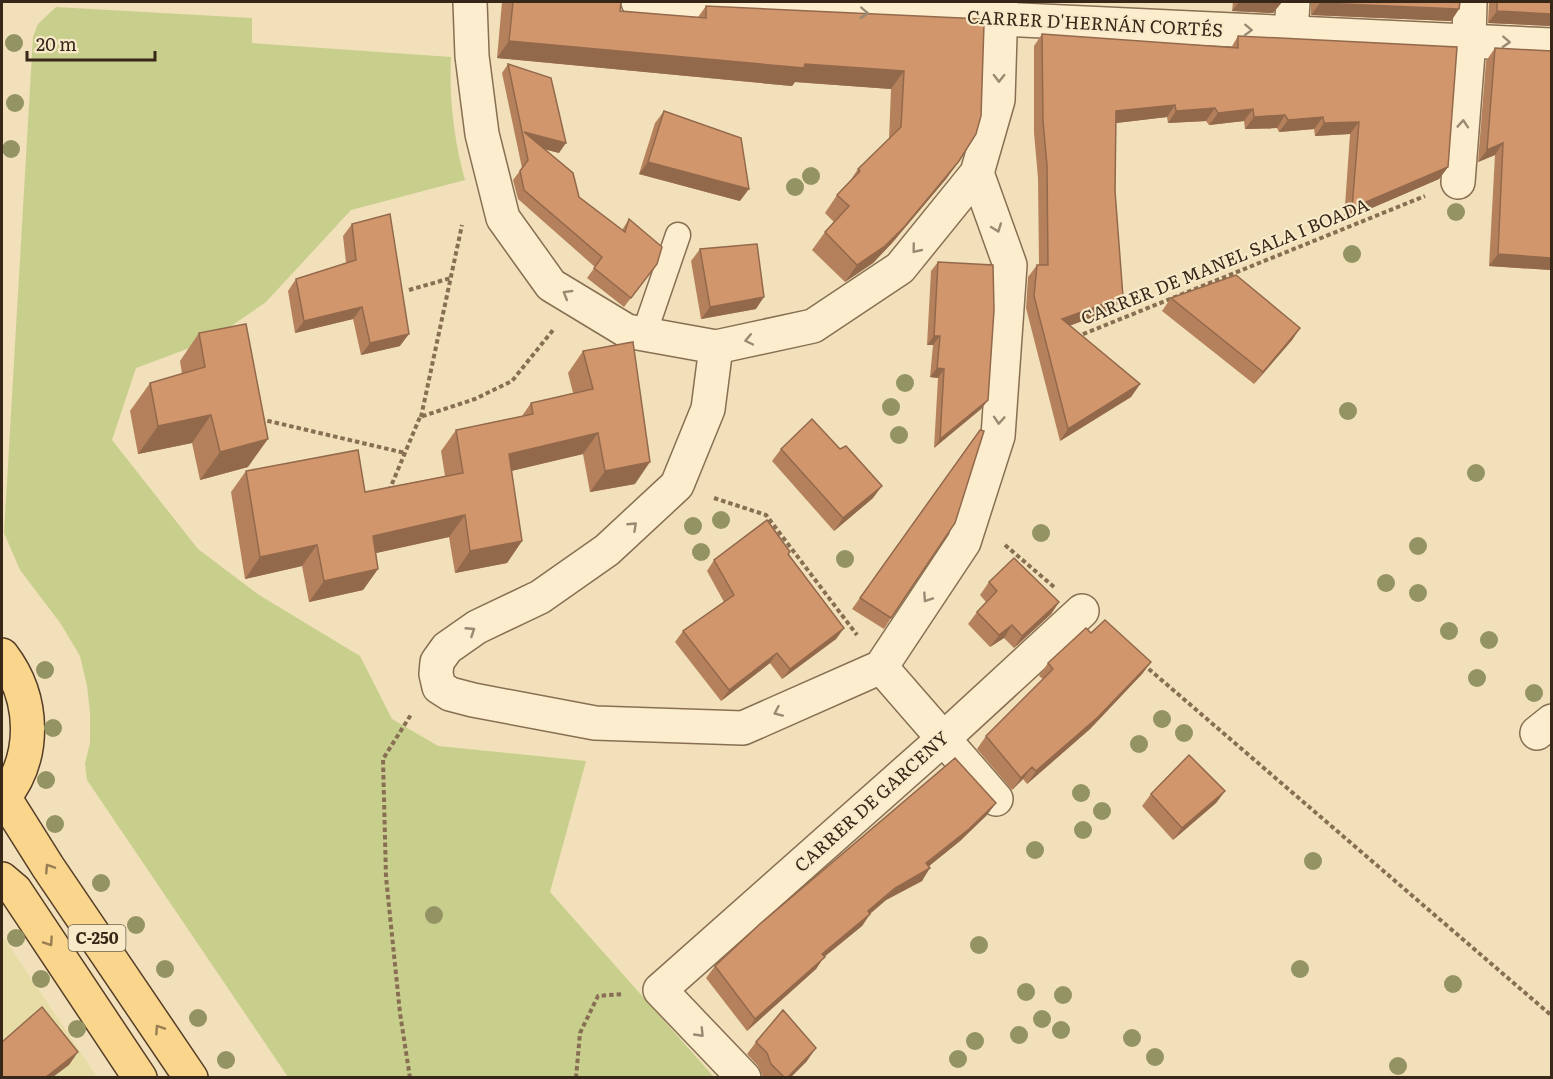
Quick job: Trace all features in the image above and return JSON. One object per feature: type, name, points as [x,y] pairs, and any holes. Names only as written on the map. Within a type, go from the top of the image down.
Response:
[{"type":"main road","name":"C-250","points":[[2,655],[20,685],[28,718],[23,760],[3,799],[191,1077]]},
{"type":"main road","name":"C-250","points":[[2,879],[15,890],[140,1077]]},
{"type":"street","points":[[470,2],[472,56],[482,134],[503,218],[550,285],[627,331],[716,346],[813,326],[900,268],[976,173],[999,100],[1000,11]]},
{"type":"street","name":"CARRER D'HERNÁN CORTÉS","points":[[638,2],[1292,17],[1469,40],[1551,45]]},
{"type":"street","points":[[1458,182],[1470,2]]},
{"type":"street","points":[[716,346],[708,409],[677,485],[607,550],[540,597],[477,627],[447,648],[438,662],[436,674],[439,687],[450,694],[595,723],[742,728],[881,667],[964,542],[998,436],[1010,265],[976,173]]},
{"type":"street","name":"CARRER DE GARCENY","points":[[660,990],[943,739],[1082,611]]},
{"type":"street","points":[[881,667],[996,799]]},
{"type":"street","points":[[660,990],[744,1077]]},
{"type":"lane","points":[[644,334],[678,235]]},
{"type":"path","name":"CARRER DE MANEL SALA I BOADA","points":[[1070,340],[1458,182]]},
{"type":"path","points":[[387,497],[420,417],[463,223]]},
{"type":"path","points":[[409,290],[451,278]]},
{"type":"path","points":[[420,417],[475,399],[512,381],[554,330],[550,285]]},
{"type":"path","points":[[250,416],[405,453]]},
{"type":"path","points":[[677,485],[766,515],[881,667]]},
{"type":"path","points":[[972,517],[1082,611]]},
{"type":"path","points":[[1136,658],[1551,1016]]},
{"type":"path","points":[[410,1077],[400,1013],[386,877],[382,759],[436,674]]},
{"type":"path","points":[[576,1077],[580,1033],[598,996],[660,990]]},
{"type":"shaded area","points":[[2,936],[8,944],[97,1077],[2,1077]]},
{"type":"green space","points":[[56,7],[252,18],[252,43],[451,57],[453,119],[465,180],[351,210],[266,302],[211,340],[136,368],[112,440],[198,549],[259,595],[360,656],[392,719],[438,746],[586,761],[550,892],[714,1077],[288,1077],[87,780],[85,764],[90,743],[90,713],[80,656],[61,624],[20,570],[4,533],[33,37],[38,24]]},
{"type":"building","points":[[513,2],[621,2],[620,11],[706,18],[706,6],[982,19],[982,24],[984,24],[981,116],[976,134],[959,161],[905,226],[885,246],[857,265],[825,232],[849,206],[837,195],[860,171],[858,169],[901,127],[904,71],[805,64],[804,68],[509,41]]},
{"type":"building","points":[[1320,2],[1460,2],[1459,9]]},
{"type":"building","points":[[1497,2],[1551,2],[1551,14],[1497,11]]},
{"type":"building","points":[[1042,34],[1238,48],[1238,36],[1457,47],[1448,167],[1352,208],[1359,122],[1324,123],[1323,117],[1288,120],[1285,115],[1254,117],[1253,109],[1218,113],[1215,108],[1176,111],[1175,105],[1116,111],[1115,191],[1123,297],[1062,319],[1140,384],[1068,429],[1034,296],[1037,265],[1048,265]]},
{"type":"building","points":[[1495,48],[1551,51],[1551,258],[1498,254],[1503,143],[1487,150]]},
{"type":"building","points":[[508,64],[551,78],[566,143],[524,132],[573,173],[579,197],[625,232],[629,219],[662,247],[657,264],[631,298],[594,268],[602,257],[524,190],[520,171],[528,160]]},
{"type":"building","points":[[664,111],[741,138],[749,189],[648,162]]},
{"type":"building","points":[[390,214],[409,334],[370,343],[362,307],[304,321],[296,279],[356,260],[352,224]]},
{"type":"building","points":[[757,244],[764,297],[710,307],[700,249]]},
{"type":"building","points":[[938,262],[993,265],[994,310],[988,400],[940,439],[944,369],[937,368],[940,336],[934,336]]},
{"type":"building","points":[[1236,275],[1300,328],[1263,372],[1171,298]]},
{"type":"building","points":[[246,324],[268,439],[220,452],[211,415],[158,426],[150,383],[205,367],[199,333]]},
{"type":"building","points":[[633,342],[650,462],[605,471],[598,433],[509,454],[522,541],[470,551],[465,515],[373,536],[378,569],[324,581],[317,545],[260,557],[246,471],[358,450],[365,492],[463,473],[456,430],[533,414],[531,403],[593,389],[583,351]]},
{"type":"building","points":[[812,419],[840,449],[846,446],[882,486],[843,518],[781,449]]},
{"type":"building","points":[[980,430],[984,431],[955,523],[891,618],[860,598]]},
{"type":"building","points":[[767,520],[790,552],[788,554],[844,628],[790,669],[777,653],[729,690],[683,631],[734,595],[714,560]]},
{"type":"building","points":[[1014,558],[1059,602],[1022,636],[1012,625],[999,635],[977,612],[997,591],[989,582]]},
{"type":"building","points":[[1105,620],[1151,662],[1098,717],[1036,771],[1032,767],[1021,778],[986,736],[1053,669],[1048,663],[1086,628],[1091,633]]},
{"type":"building","points":[[1189,755],[1225,791],[1182,828],[1151,794]]},
{"type":"building","points":[[955,758],[996,803],[969,829],[926,863],[930,868],[895,888],[868,911],[870,914],[822,954],[825,957],[755,1019],[715,966],[761,923]]},
{"type":"building","points":[[42,1007],[78,1052],[46,1077],[2,1077],[2,1042]]},
{"type":"building","points":[[783,1010],[816,1048],[788,1077],[784,1077],[771,1064],[767,1053],[756,1042]]}]
